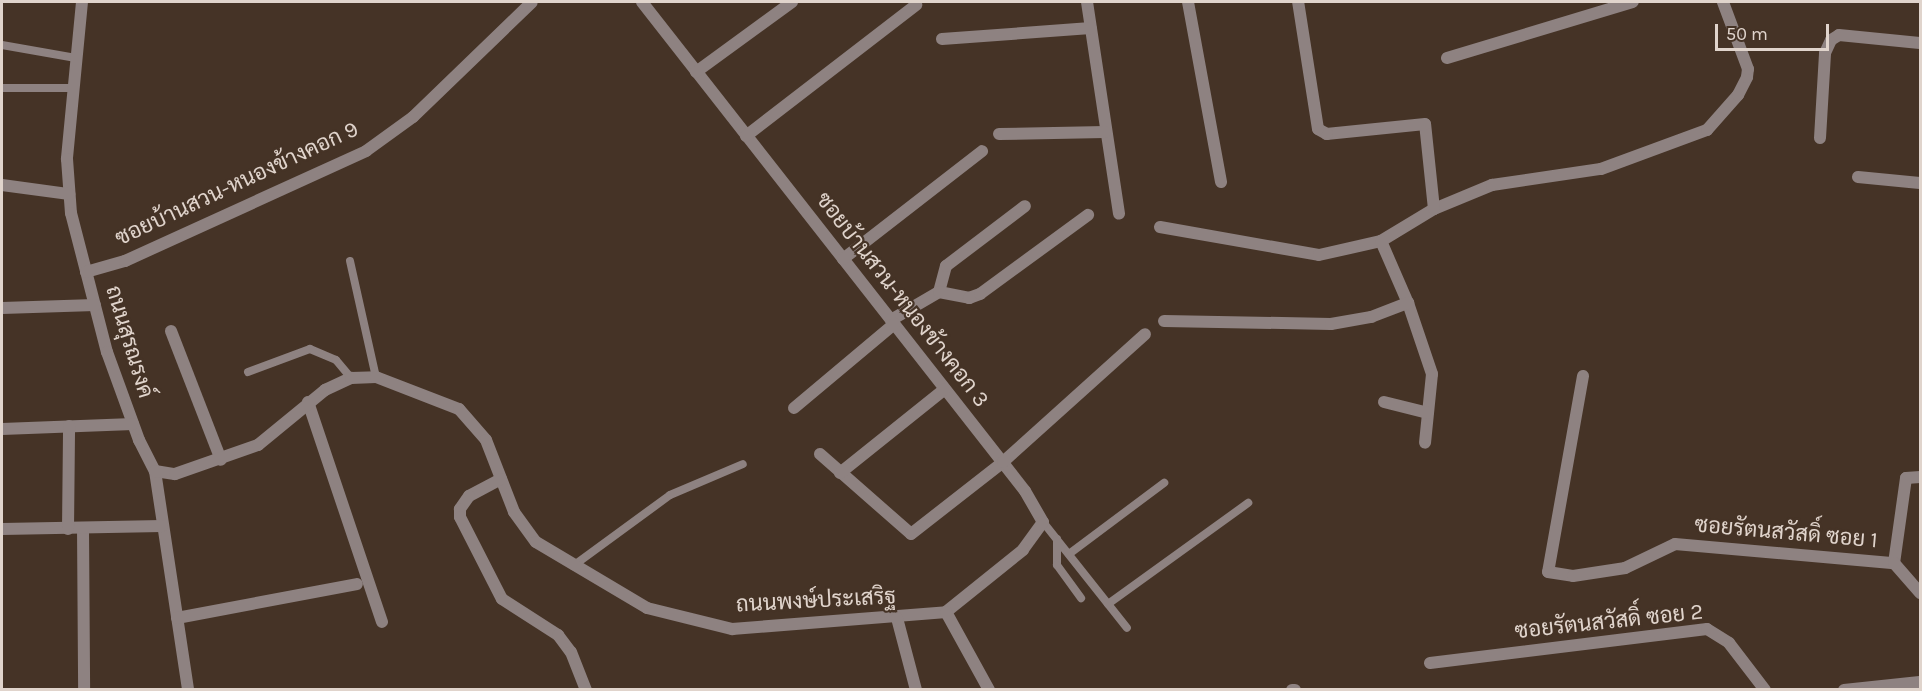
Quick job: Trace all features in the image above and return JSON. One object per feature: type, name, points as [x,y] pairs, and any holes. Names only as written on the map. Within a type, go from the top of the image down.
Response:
[{"type":"street","name":"ถนนสุรณรงค์","points":[[82,2],[67,159],[69,194],[95,305],[133,424],[155,471],[188,690]]},
{"type":"street","name":"ซอยบ้านสวน-หนองข้างคอก 9","points":[[86,272],[126,261],[366,151],[413,117],[532,2]]},
{"type":"street","name":"ซอยบ้านสวน-หนองข้างคอก 3","points":[[642,2],[1003,462],[1043,522]]},
{"type":"street","points":[[696,72],[792,2]]},
{"type":"street","points":[[1087,2],[1119,214]]},
{"type":"street","points":[[1188,2],[1221,182]]},
{"type":"street","points":[[1298,2],[1318,129],[1327,134],[1425,124],[1434,209]]},
{"type":"street","points":[[1447,58],[1633,2]]},
{"type":"street","points":[[1160,227],[1319,255],[1381,241],[1434,209],[1492,184],[1601,169],[1707,130],[1738,95],[1748,77],[1723,2]]},
{"type":"street","points":[[746,136],[916,5]]},
{"type":"street","points":[[942,39],[1091,28]]},
{"type":"street","points":[[1820,138],[1825,53],[1831,40],[1839,35],[1920,43]]},
{"type":"street","points":[[999,134],[1105,132]]},
{"type":"street","points":[[843,259],[982,151]]},
{"type":"street","points":[[1858,177],[1920,183]]},
{"type":"street","points":[[2,185],[69,194]]},
{"type":"street","points":[[794,408],[892,322],[939,292],[946,266],[1025,206]]},
{"type":"street","points":[[939,292],[969,298],[980,294],[1088,215]]},
{"type":"street","points":[[1381,241],[1408,303],[1432,374],[1425,442]]},
{"type":"street","points":[[1164,321],[1331,324],[1371,317],[1408,303]]},
{"type":"street","points":[[2,308],[95,305]]},
{"type":"street","points":[[171,332],[221,460]]},
{"type":"street","points":[[820,454],[911,534],[1003,462],[1145,334]]},
{"type":"street","name":"ซอยรัตนสวัสดิ์ ซอย 1","points":[[1583,376],[1548,572],[1573,576],[1625,568],[1675,544],[1894,563]]},
{"type":"street","name":"ถนนพงษ์ประเสริฐ","points":[[155,471],[175,474],[221,460],[258,445],[308,402],[351,378],[376,377],[459,410],[486,440],[514,512],[536,542],[647,608],[732,629],[897,618],[946,612]]},
{"type":"street","points":[[840,473],[945,389]]},
{"type":"street","points":[[308,402],[382,622]]},
{"type":"street","points":[[1384,402],[1428,413]]},
{"type":"street","points":[[2,429],[133,424]]},
{"type":"street","points":[[68,529],[69,426]]},
{"type":"street","points":[[1920,477],[1906,478],[1894,563],[1920,593]]},
{"type":"street","points":[[501,479],[469,496],[460,509],[460,517],[502,599],[558,635],[571,652],[586,690]]},
{"type":"street","points":[[989,690],[946,612],[1023,550],[1043,522]]},
{"type":"street","points":[[2,529],[162,526]]},
{"type":"street","points":[[83,528],[84,690]]},
{"type":"street","points":[[177,618],[357,584]]},
{"type":"street","points":[[897,618],[916,690]]},
{"type":"street","name":"ซอยรัตนสวัสดิ์ ซอย 2","points":[[1430,663],[1707,629],[1728,643],[1765,690]]},
{"type":"street","points":[[1844,690],[1920,682]]},
{"type":"lane","points":[[2,45],[76,58]]},
{"type":"lane","points":[[2,87],[73,88]]},
{"type":"lane","points":[[350,261],[376,377]]},
{"type":"lane","points":[[248,372],[310,349],[336,360],[351,378]]},
{"type":"lane","points":[[573,566],[670,495],[743,464]]},
{"type":"lane","points":[[1069,554],[1164,483]]},
{"type":"lane","points":[[1108,604],[1248,503]]},
{"type":"lane","points":[[1043,522],[1127,628]]},
{"type":"lane","points":[[1057,539],[1057,566],[1081,598]]}]
